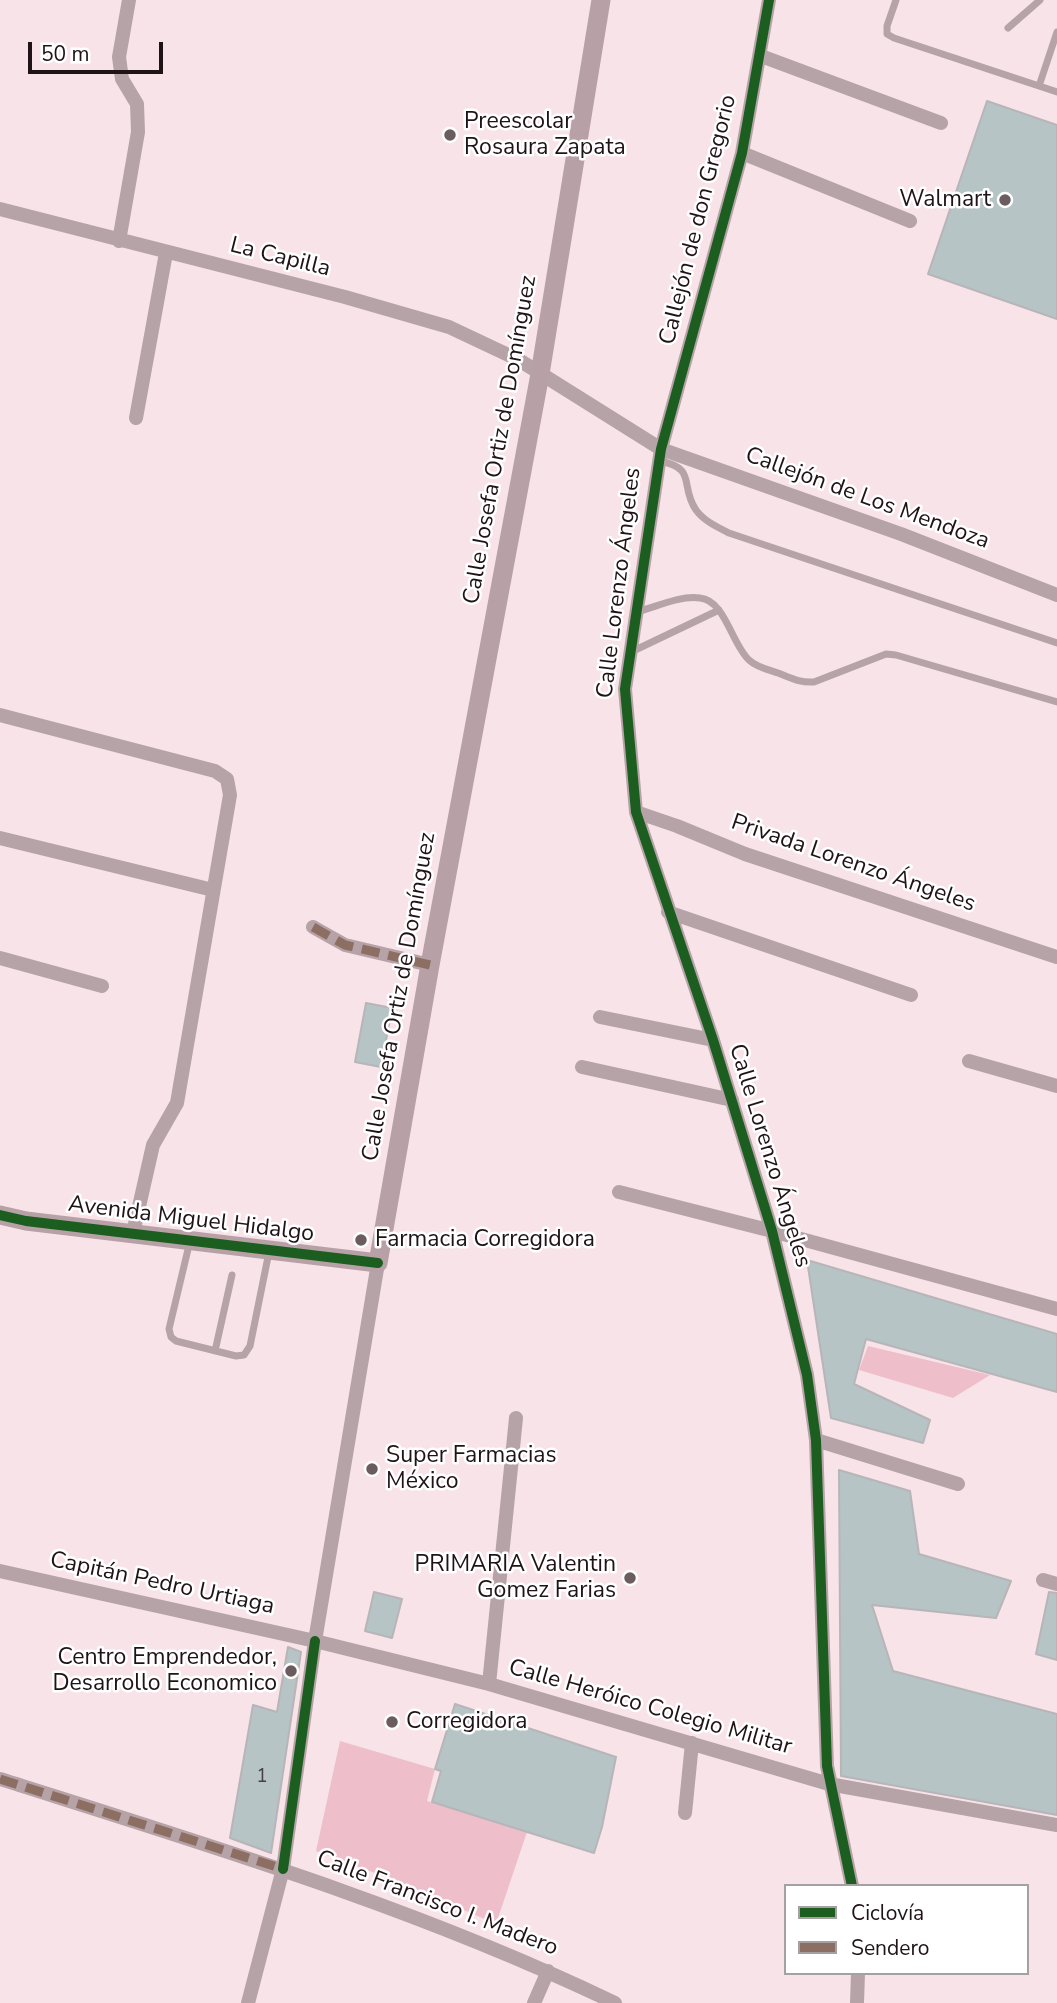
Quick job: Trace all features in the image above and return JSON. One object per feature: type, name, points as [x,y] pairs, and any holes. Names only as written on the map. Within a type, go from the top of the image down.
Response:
[{"type":"street","points":[[119,241],[138,132],[137,104],[122,79],[119,57],[129,0]]},
{"type":"street","name":"Calle Josefa Ortiz de Domínguez","points":[[248,2003],[284,1869],[315,1641],[378,1263],[430,965],[540,374],[601,0]]},
{"type":"street","name":"Callejón de don Gregorio","points":[[660,455],[742,153],[769,0]]},
{"type":"street","points":[[761,56],[941,123]]},
{"type":"street","points":[[742,153],[910,221]]},
{"type":"street","name":"La Capilla","points":[[0,209],[449,327],[519,359],[540,374]]},
{"type":"street","points":[[136,418],[166,253]]},
{"type":"street","name":"Calle Lorenzo Ángeles","points":[[540,374],[660,455],[625,688],[636,812],[713,1040],[772,1231],[807,1375],[816,1440],[829,1784],[852,1884]]},
{"type":"street","name":"Callejón de Los Mendoza","points":[[660,455],[913,539],[1057,595]]},
{"type":"street","points":[[0,715],[215,771],[227,779],[230,795],[177,1103],[153,1145],[133,1233]]},
{"type":"street","name":"Privada Lorenzo Ángeles","points":[[636,812],[677,825],[745,854],[1057,957]]},
{"type":"street","points":[[0,838],[213,890]]},
{"type":"street","points":[[668,912],[911,995]]},
{"type":"street","points":[[313,927],[345,945],[430,965]]},
{"type":"street","points":[[0,958],[102,986]]},
{"type":"street","points":[[600,1017],[713,1040]]},
{"type":"street","points":[[969,1061],[1057,1086]]},
{"type":"street","points":[[582,1067],[732,1100]]},
{"type":"street","points":[[619,1192],[1057,1309]]},
{"type":"street","name":"Avenida Miguel Hidalgo","points":[[0,1215],[26,1222],[378,1263]]},
{"type":"street","points":[[489,1684],[516,1418]]},
{"type":"street","points":[[816,1440],[958,1484]]},
{"type":"street","name":"Capitán Pedro Urtiaga","points":[[0,1572],[315,1641]]},
{"type":"street","name":"Calle Heróico Colegio Militar","points":[[315,1641],[489,1684],[829,1784],[1057,1825]]},
{"type":"street","points":[[685,1813],[692,1743]]},
{"type":"street","name":"Calle Francisco I. Madero","points":[[0,1779],[284,1869],[548,1971],[615,2003]]},
{"type":"street","points":[[534,2003],[548,1971]]},
{"type":"street","points":[[857,2003],[858,1975]]},
{"type":"lane","points":[[896,0],[887,34],[1057,92]]},
{"type":"lane","points":[[1007,28],[1040,0]]},
{"type":"lane","points":[[1039,86],[1057,32]]},
{"type":"lane","points":[[660,455],[680,467],[696,511],[711,524],[729,533],[1057,643]]},
{"type":"lane","points":[[637,612],[685,599],[701,597],[710,600],[719,610],[746,658],[754,664],[803,683],[814,682],[886,654],[1057,702]]},
{"type":"lane","points":[[631,652],[719,610]]},
{"type":"lane","points":[[190,1240],[169,1329],[170,1337],[176,1341],[236,1356],[244,1354],[250,1346],[269,1250]]},
{"type":"lane","points":[[215,1351],[232,1275]]},
{"type":"shaded area","points":[[868,1346],[990,1375],[953,1398],[859,1370]]},
{"type":"shaded area","points":[[340,1741],[435,1769],[427,1801],[527,1832],[496,1924],[399,1882],[316,1851]]},
{"type":"building","name":"Walmart","points":[[987,101],[1057,125],[1057,319],[928,274]]},
{"type":"building","points":[[366,1003],[392,1008],[381,1067],[355,1062]]},
{"type":"building","points":[[807,1260],[1057,1334],[1057,1392],[866,1339],[854,1384],[930,1420],[923,1443],[831,1418]]},
{"type":"building","points":[[839,1470],[910,1491],[919,1554],[1011,1581],[996,1618],[872,1605],[893,1671],[1057,1714],[1057,1815],[841,1776]]},
{"type":"building","points":[[374,1592],[402,1599],[392,1638],[365,1631]]},
{"type":"building","points":[[1049,1592],[1057,1593],[1057,1660],[1036,1654]]},
{"type":"building","points":[[288,1647],[301,1652],[271,1853],[230,1838],[253,1705],[277,1712]]},
{"type":"building","points":[[455,1704],[616,1757],[594,1853],[432,1802],[441,1771],[435,1769]]},
{"type":"marked path","points":[[313,927],[345,945],[430,965]]},
{"type":"marked path","points":[[0,1779],[283,1869]]},
{"type":"cycle path","points":[[769,0],[742,153],[661,449],[625,689],[636,812],[713,1040],[772,1231],[807,1375],[816,1440],[827,1766],[852,1884]]},
{"type":"cycle path","points":[[0,1215],[26,1221],[378,1263]]},
{"type":"cycle path","points":[[283,1869],[315,1641]]},
{"type":"place","name":"Preescolar Rosaura Zapata","points":[[450,135]]},
{"type":"place","name":"Walmart","points":[[1005,200]]},
{"type":"place","name":"Farmacia Corregidora","points":[[361,1240]]},
{"type":"place","name":"Super Farmacias México","points":[[372,1469]]},
{"type":"place","name":"PRIMARIA Valentin Gomez Farias","points":[[630,1578]]},
{"type":"place","name":"Centro Emprendedor, Desarrollo Economico","points":[[291,1671]]},
{"type":"place","name":"Corregidora","points":[[392,1722]]}]
